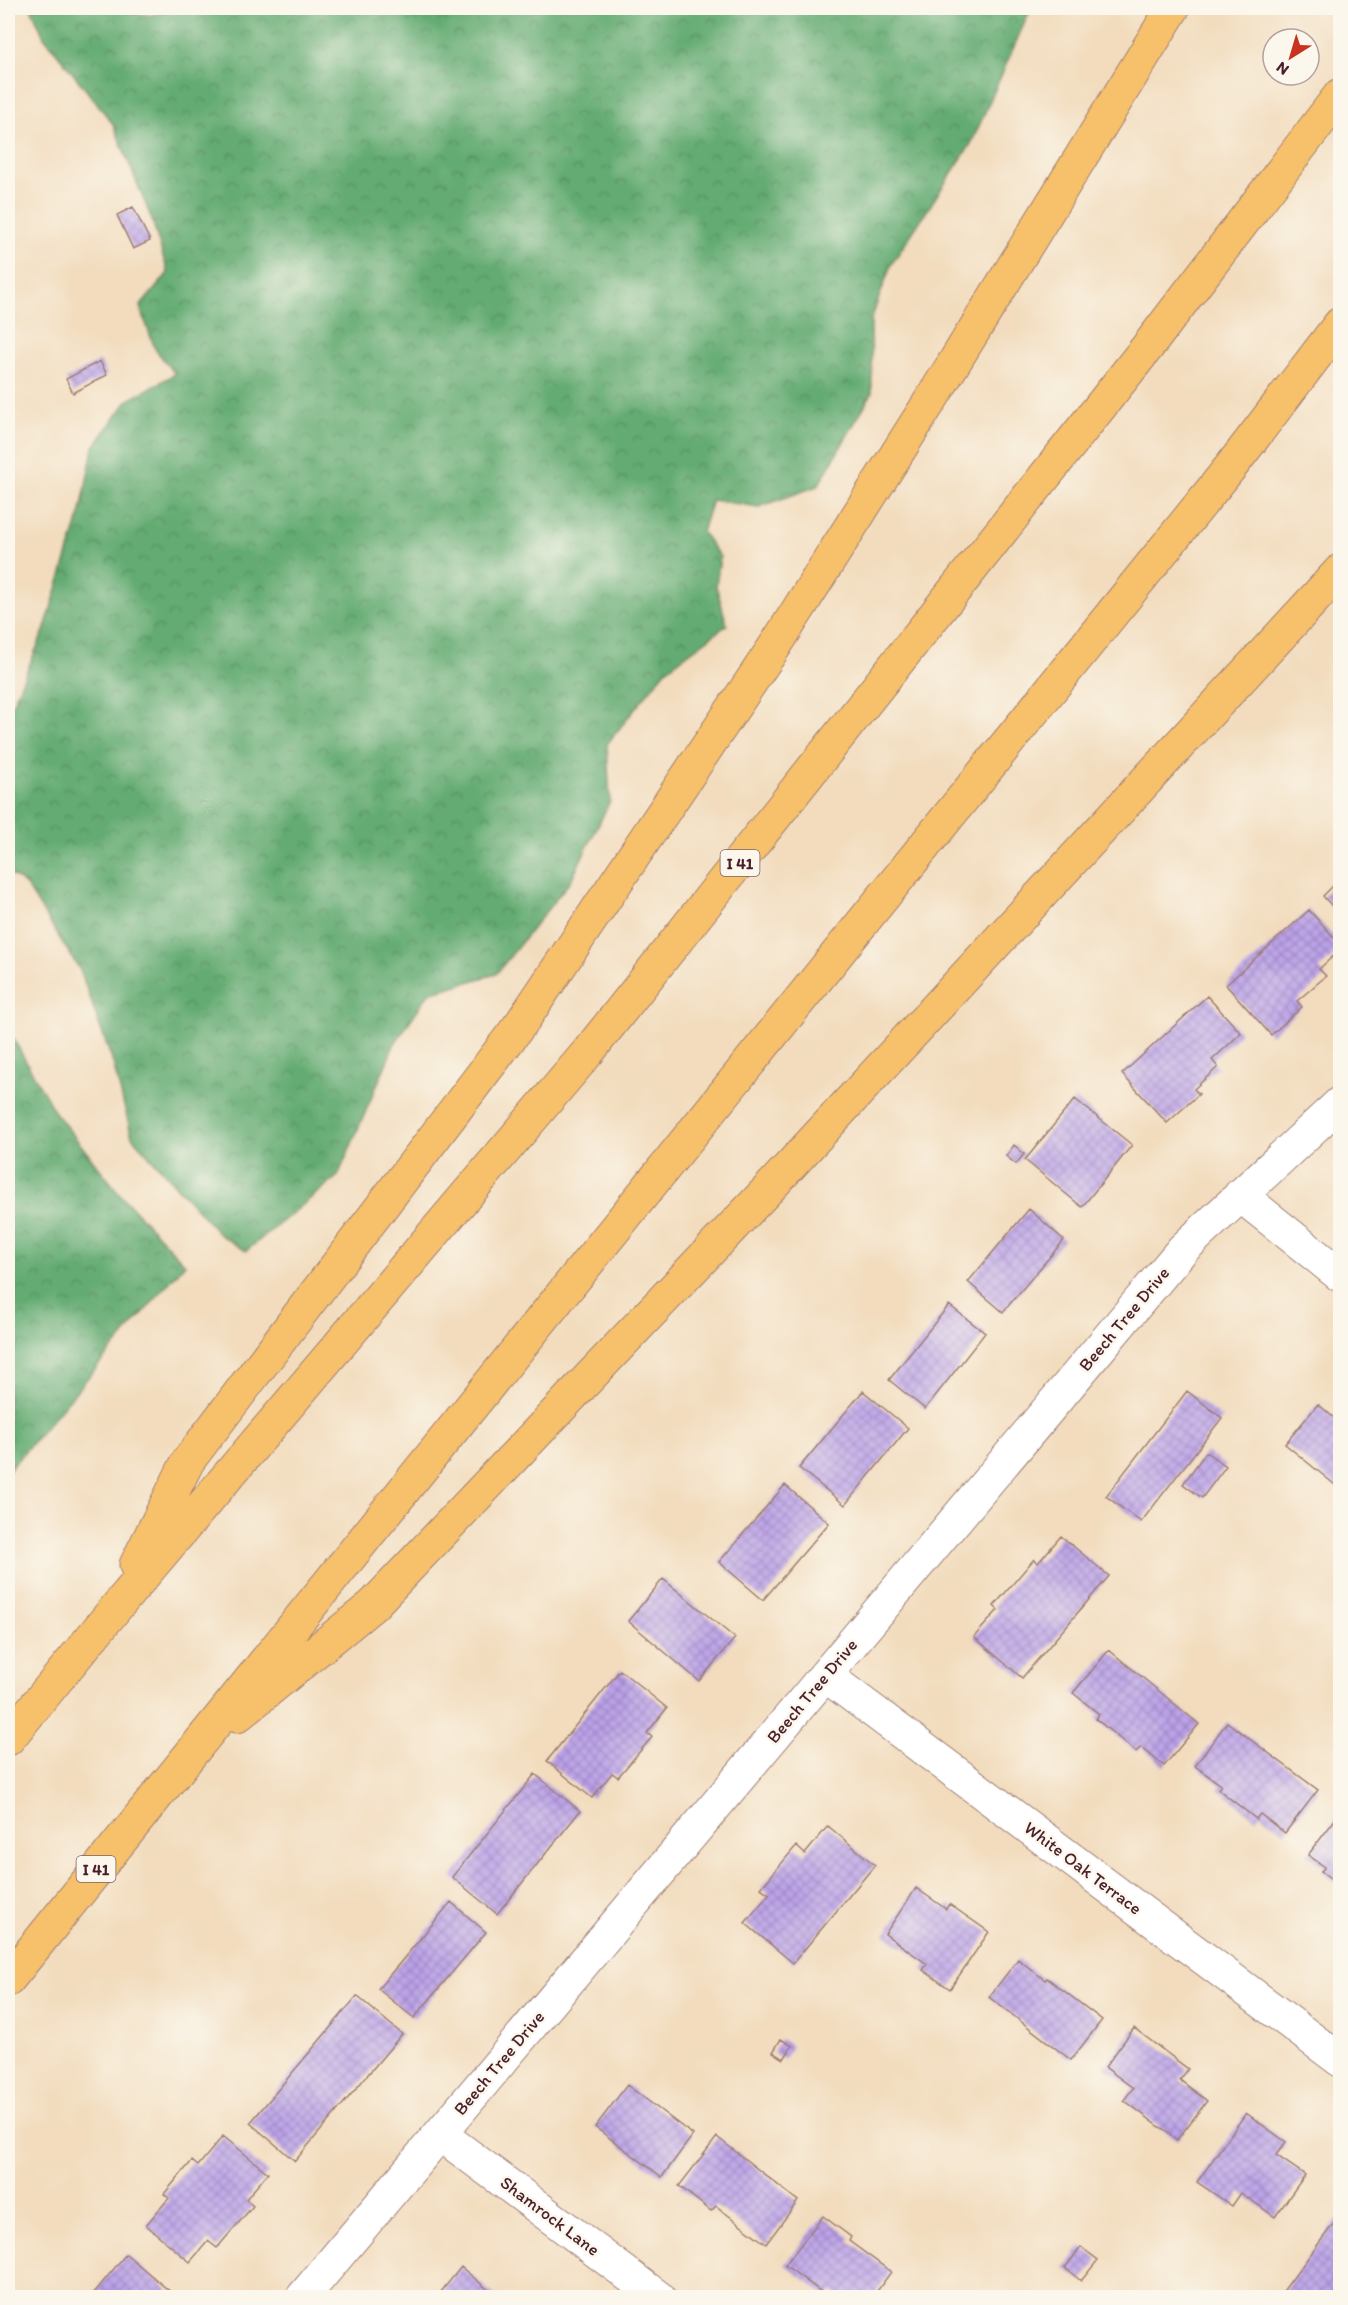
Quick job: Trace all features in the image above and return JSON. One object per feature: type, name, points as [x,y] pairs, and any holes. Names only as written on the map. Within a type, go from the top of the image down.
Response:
[{"type":"highway","points":[[114,1610],[188,1461],[522,1022],[783,633],[939,387],[1173,8]]},
{"type":"highway","name":"I 41","points":[[8,1739],[114,1610],[588,1052],[1149,345],[1341,95]]},
{"type":"highway","name":"I 41","points":[[8,1980],[1233,464],[1341,324]]},
{"type":"highway","points":[[185,1759],[373,1605],[792,1164],[1341,571]]},
{"type":"street","name":"Beech Tree Drive","points":[[302,2298],[1183,1249],[1341,1103]]},
{"type":"street","points":[[1240,1195],[1341,1275]]},
{"type":"street","name":"White Oak Terrace","points":[[825,1675],[1341,2060]]},
{"type":"street","name":"Shamrock Lane","points":[[440,2134],[659,2298]]},
{"type":"green space","points":[[31,8],[124,8],[127,12],[151,15],[175,8],[1031,8],[971,144],[891,265],[871,320],[872,393],[818,486],[759,507],[712,500],[702,532],[720,557],[716,586],[727,625],[666,670],[607,744],[610,801],[571,880],[496,974],[429,993],[395,1043],[338,1176],[246,1251],[220,1235],[132,1137],[113,1063],[80,970],[26,885],[8,872],[8,714],[44,631],[81,511],[93,448],[127,401],[175,374],[155,349],[140,307],[168,273],[152,220],[113,124],[44,37]]},
{"type":"green space","points":[[8,1029],[54,1111],[123,1198],[185,1264],[8,1471]]},
{"type":"building","points":[[133,207],[150,241],[133,249],[117,215]]},
{"type":"building","points":[[100,361],[107,375],[73,393],[66,379]]},
{"type":"building","points":[[1340,879],[1340,915],[1323,896]]},
{"type":"building","points":[[1309,910],[1340,944],[1340,950],[1319,969],[1326,976],[1297,1001],[1302,1007],[1271,1035],[1226,985]]},
{"type":"building","points":[[1207,996],[1241,1033],[1212,1060],[1218,1067],[1194,1089],[1199,1094],[1167,1123],[1122,1074]]},
{"type":"building","points":[[1075,1099],[1132,1145],[1082,1207],[1025,1160]]},
{"type":"building","points":[[1014,1145],[1024,1154],[1016,1164],[1006,1156]]},
{"type":"building","points":[[1029,1209],[1064,1240],[1003,1312],[968,1282]]},
{"type":"building","points":[[949,1305],[985,1333],[925,1409],[889,1380]]},
{"type":"building","points":[[863,1391],[908,1428],[845,1505],[799,1468]]},
{"type":"building","points":[[1187,1391],[1222,1418],[1141,1522],[1106,1496]]},
{"type":"building","points":[[1318,1404],[1340,1423],[1340,1489],[1285,1444]]},
{"type":"building","points":[[1206,1452],[1226,1466],[1202,1498],[1183,1484]]},
{"type":"building","points":[[785,1485],[829,1523],[763,1600],[719,1562]]},
{"type":"building","points":[[1061,1536],[1109,1576],[1022,1678],[974,1637],[998,1610],[994,1606],[1034,1559],[1038,1563]]},
{"type":"building","points":[[663,1579],[735,1638],[699,1681],[628,1621]]},
{"type":"building","points":[[1109,1650],[1199,1724],[1164,1766],[1141,1747],[1136,1752],[1096,1719],[1099,1714],[1073,1693]]},
{"type":"building","points":[[620,1670],[667,1708],[647,1733],[652,1737],[618,1777],[612,1773],[592,1798],[547,1761]]},
{"type":"building","points":[[1227,1722],[1318,1790],[1285,1833],[1260,1814],[1256,1819],[1218,1789],[1221,1785],[1195,1766]]},
{"type":"building","points":[[535,1774],[580,1811],[497,1914],[452,1877]]},
{"type":"building","points":[[1340,1813],[1340,1886],[1321,1871],[1325,1867],[1308,1855]]},
{"type":"building","points":[[828,1826],[875,1865],[793,1963],[745,1923],[769,1894],[761,1888],[796,1846],[805,1854]]},
{"type":"building","points":[[916,1888],[946,1909],[949,1904],[989,1932],[950,1989],[923,1970],[927,1964],[885,1934]]},
{"type":"building","points":[[451,1902],[486,1932],[414,2018],[378,1989]]},
{"type":"building","points":[[1018,1959],[1102,2020],[1071,2060],[989,1997]]},
{"type":"building","points":[[357,1996],[402,2034],[295,2161],[250,2123]]},
{"type":"building","points":[[1134,2028],[1188,2069],[1180,2080],[1207,2101],[1177,2140],[1124,2100],[1133,2088],[1105,2067]]},
{"type":"building","points":[[781,2039],[792,2046],[784,2059],[773,2052]]},
{"type":"building","points":[[627,2085],[693,2135],[662,2177],[595,2127]]},
{"type":"building","points":[[1246,2113],[1286,2142],[1276,2155],[1305,2175],[1275,2217],[1241,2193],[1232,2206],[1197,2182]]},
{"type":"building","points":[[223,2136],[268,2173],[246,2199],[253,2206],[217,2248],[208,2241],[190,2262],[146,2225],[169,2198],[164,2194],[192,2161],[198,2166]]},
{"type":"building","points":[[717,2137],[798,2201],[766,2244],[716,2206],[711,2211],[679,2186]]},
{"type":"building","points":[[1340,2215],[1340,2298],[1278,2298]]},
{"type":"building","points":[[823,2216],[851,2237],[849,2241],[891,2272],[872,2298],[841,2298],[832,2291],[828,2297],[785,2265]]},
{"type":"building","points":[[1081,2247],[1098,2260],[1081,2281],[1065,2268]]},
{"type":"building","points":[[126,2254],[174,2295],[172,2298],[90,2298]]},
{"type":"building","points":[[461,2267],[498,2298],[436,2298]]}]
